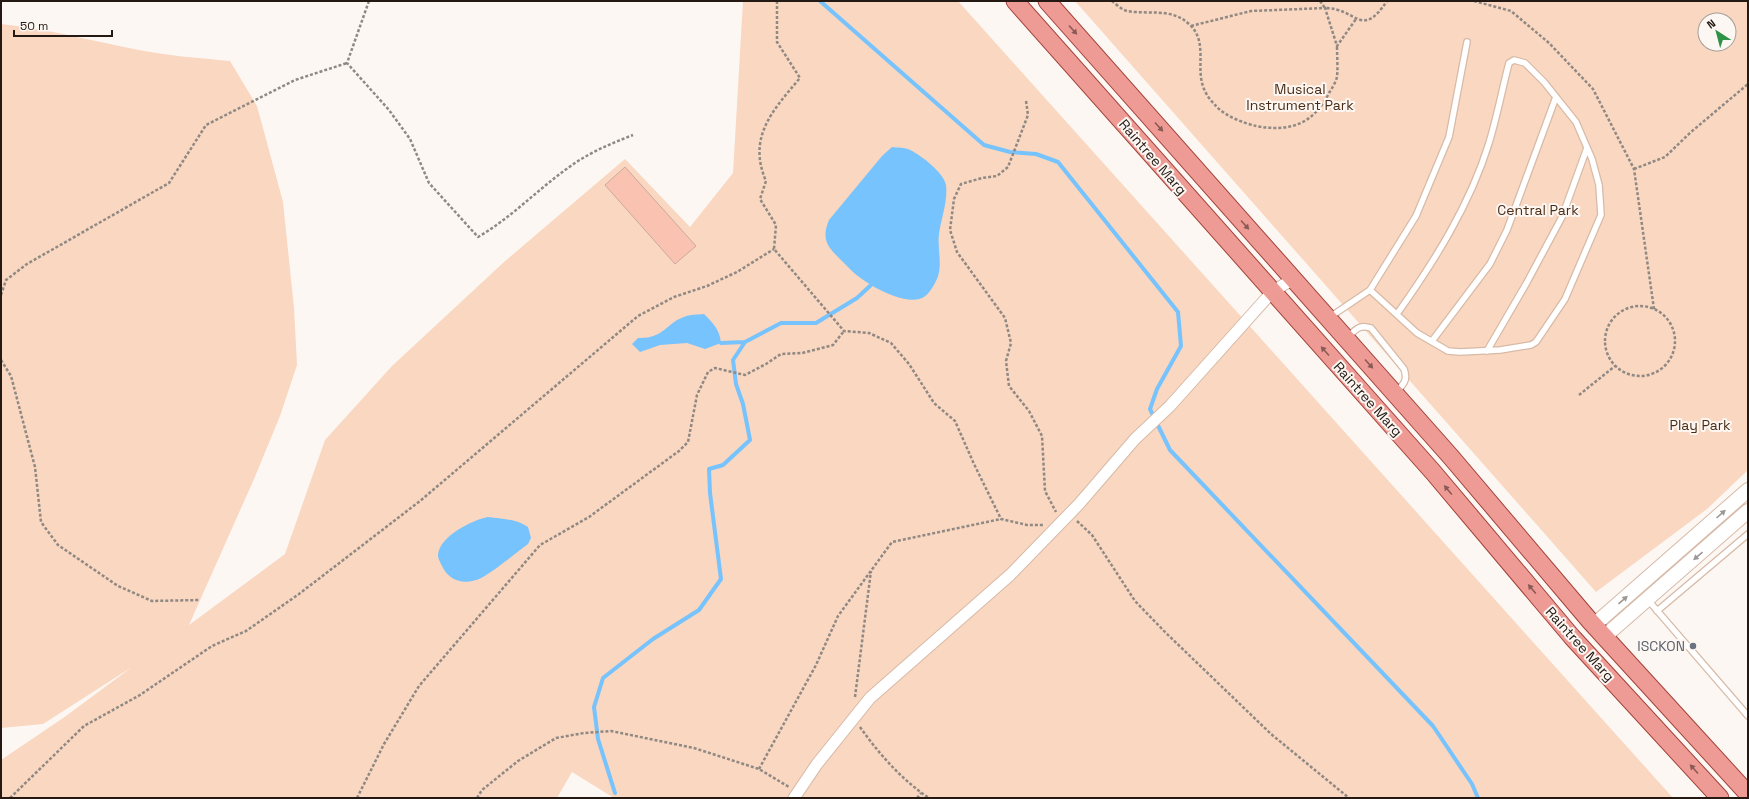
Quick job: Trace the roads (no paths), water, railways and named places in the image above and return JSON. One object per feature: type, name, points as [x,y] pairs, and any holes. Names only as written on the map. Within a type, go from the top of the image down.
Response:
[{"type":"main road","name":"Raintree Marg","points":[[1016,1],[1272,292],[1433,472],[1572,637],[1720,798]]},
{"type":"main road","name":"Raintree Marg","points":[[1047,1],[1451,457],[1599,631],[1748,794]]},
{"type":"street","points":[[796,795],[817,764],[870,698],[1010,575],[1070,513],[1135,439],[1170,406],[1272,292],[1293,279]]},
{"type":"street","points":[[1599,631],[1748,490]]},
{"type":"street","points":[[1599,631],[1647,600],[1747,513]]},
{"type":"lane","points":[[1328,318],[1370,290],[1416,216],[1449,137],[1467,42]]},
{"type":"lane","points":[[1370,290],[1417,333],[1448,351],[1487,351],[1531,345],[1536,342],[1565,299],[1601,215],[1599,185],[1588,148],[1576,122],[1556,97],[1525,63],[1514,60],[1509,63],[1489,144],[1465,204],[1429,268],[1397,314]]},
{"type":"lane","points":[[1432,341],[1490,264],[1508,230],[1556,97]]},
{"type":"lane","points":[[1487,351],[1526,284],[1562,217],[1588,148]]},
{"type":"lane","points":[[1346,338],[1358,327],[1364,326],[1371,328],[1404,369],[1407,376],[1404,384],[1394,393]]},
{"type":"lane","points":[[1657,612],[1748,534]]},
{"type":"lane","points":[[1647,600],[1748,716]]},
{"type":"water","points":[[892,147],[908,149],[915,152],[937,170],[946,185],[945,204],[939,234],[939,274],[930,291],[919,299],[910,300],[890,295],[870,284],[853,272],[832,251],[826,241],[826,228],[829,220],[882,156]]},
{"type":"water","points":[[704,314],[718,330],[721,343],[705,349],[687,343],[660,345],[640,352],[632,344],[638,338],[654,336],[686,316]]},
{"type":"water","points":[[488,517],[514,521],[528,527],[531,538],[528,544],[481,578],[469,582],[463,582],[452,578],[444,570],[438,556],[439,549],[457,530]]},
{"type":"waterway","points":[[820,1],[984,145],[1010,152],[1036,154],[1058,162],[1178,312],[1181,346],[1157,389],[1150,409],[1170,450],[1433,726],[1472,784],[1478,798]]},
{"type":"waterway","points":[[745,342],[781,323],[816,323],[857,298],[871,285]]},
{"type":"waterway","points":[[615,793],[598,739],[594,707],[603,678],[653,639],[699,610],[721,579],[710,493],[709,469],[723,465],[750,440],[743,404],[736,384],[733,360],[745,342],[721,343]]},
{"type":"place","name":"ISCKON","points":[[1693,646]]},
{"type":"park label","name":"Musical Instrument Park","points":[[1300,98]]},
{"type":"park label","name":"Central Park","points":[[1538,210]]},
{"type":"park label","name":"Play Park","points":[[1700,425]]}]
